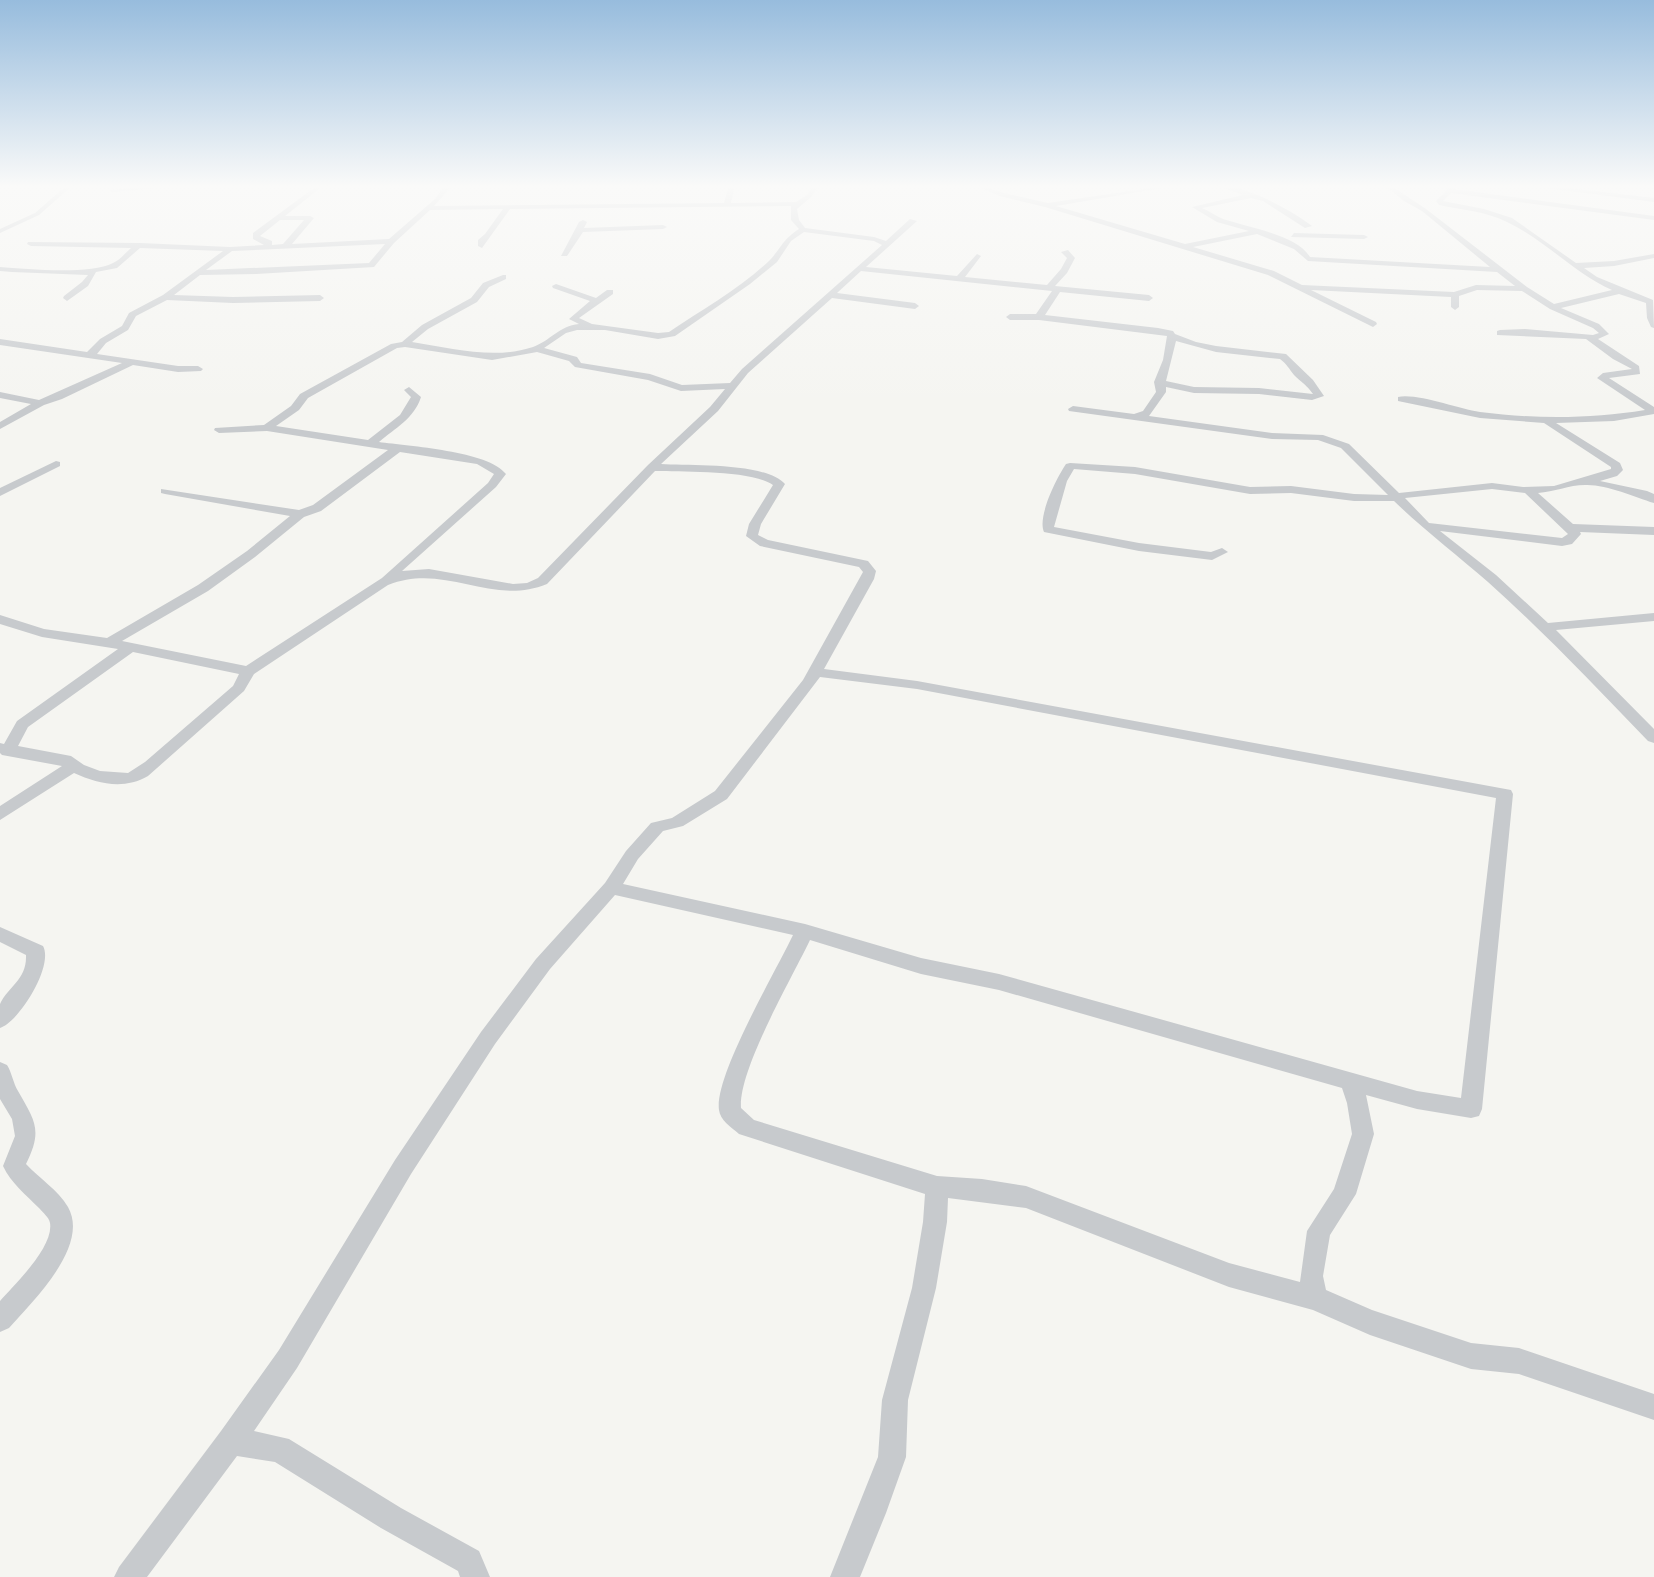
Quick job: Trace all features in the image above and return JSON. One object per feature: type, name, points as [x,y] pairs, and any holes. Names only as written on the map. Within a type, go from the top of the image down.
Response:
[{"type":"street","points":[[84,272],[114,266],[122,259]]},
{"type":"street","points":[[89,355],[97,351],[100,343],[127,328],[132,315],[166,297],[216,259]]},
{"type":"street","points":[[196,273],[371,265],[376,259]]},
{"type":"street","points":[[610,292],[582,310],[573,319],[580,324],[595,327],[658,336],[672,334],[747,282],[775,259]]},
{"type":"street","points":[[383,582],[415,573],[427,573],[513,588],[528,588],[542,584],[550,571],[652,467],[714,409],[732,386],[766,352],[871,259]]},
{"type":"street","points":[[959,279],[975,259]]},
{"type":"street","points":[[1039,317],[1071,259]]},
{"type":"street","points":[[1225,259],[1271,273],[1350,315],[1373,324]]},
{"type":"street","points":[[1308,259],[1502,270]]},
{"type":"street","points":[[1486,259],[1524,289],[1553,307],[1596,326],[1605,334],[1593,338],[1525,332],[1500,333]]},
{"type":"street","points":[[1565,259],[1593,279],[1650,302],[1654,325]]},
{"type":"street","points":[[1574,265],[1590,266],[1645,259]]},
{"type":"street","points":[[1633,262],[1654,266]]},
{"type":"street","points":[[0,269],[93,273],[85,284],[67,298]]},
{"type":"street","points":[[861,269],[1149,298]]},
{"type":"street","points":[[405,344],[426,327],[474,300],[486,285],[502,277]]},
{"type":"street","points":[[556,286],[597,301]]},
{"type":"street","points":[[1301,287],[1455,295],[1476,287],[1524,289]]},
{"type":"street","points":[[1553,307],[1620,291]]},
{"type":"street","points":[[831,295],[915,306]]},
{"type":"street","points":[[1455,295],[1455,307]]},
{"type":"street","points":[[166,297],[233,300],[320,298]]},
{"type":"street","points":[[1010,317],[1039,317],[1158,331],[1170,333],[1193,344],[1216,349],[1283,356],[1292,363],[1298,373],[1310,382],[1319,396],[1250,390],[1209,392],[1187,390],[1159,382]]},
{"type":"street","points":[[537,349],[562,331],[595,327]]},
{"type":"street","points":[[1135,417],[1147,413],[1161,392],[1159,382],[1169,358],[1168,348],[1173,336]]},
{"type":"street","points":[[1402,399],[1415,400],[1455,411],[1507,418],[1551,420],[1614,418],[1654,411],[1602,378],[1603,376],[1644,372],[1616,357],[1593,338]]},
{"type":"street","points":[[0,342],[178,369],[198,369]]},
{"type":"street","points":[[267,428],[295,408],[303,396],[394,346],[405,344],[492,357],[537,349],[574,359],[574,363],[578,365],[650,377],[681,388],[732,386]]},
{"type":"street","points":[[0,426],[40,403],[58,397],[132,362]]},
{"type":"street","points":[[371,444],[379,434],[404,417],[414,406],[416,397],[409,390]]},
{"type":"street","points":[[0,395],[40,403]]},
{"type":"street","points":[[1073,409],[1272,436],[1319,437],[1346,446],[1426,525],[1491,578],[1545,627],[1654,738]]},
{"type":"street","points":[[1222,552],[1212,556],[1149,548],[1062,533],[1048,528],[1047,524],[1061,481],[1070,466],[1106,466],[1245,491],[1289,489],[1357,497],[1399,498],[1406,494],[1492,486],[1528,490],[1554,489],[1613,474],[1617,470],[1616,465],[1552,425],[1549,422],[1551,420]]},
{"type":"street","points":[[128,649],[22,724],[4,749],[65,760],[72,767],[111,778],[134,777],[239,688],[248,671],[383,582],[492,485],[500,474],[498,470],[484,463],[398,448],[267,428],[219,430]]},
{"type":"street","points":[[109,644],[203,588],[251,554],[300,514],[317,508],[398,448]]},
{"type":"street","points":[[0,493],[56,464]]},
{"type":"street","points":[[129,1577],[231,1441],[288,1359],[391,1188],[488,1038],[543,964],[611,888],[632,855],[657,827],[677,822],[721,795],[816,672],[867,579],[870,571],[868,567],[858,563],[755,540],[752,536],[752,529],[779,484],[772,477],[752,473],[652,467]]},
{"type":"street","points":[[1586,481],[1643,493],[1654,499]]},
{"type":"street","points":[[1426,525],[1568,541],[1575,534],[1528,490]]},
{"type":"street","points":[[165,491],[300,514]]},
{"type":"street","points":[[1569,527],[1589,530],[1654,531]]},
{"type":"street","points":[[407,560],[405,568],[415,573]]},
{"type":"street","points":[[1545,627],[1654,617]]},
{"type":"street","points":[[0,619],[42,633],[248,671]]},
{"type":"street","points":[[611,888],[805,932],[921,966],[1018,988],[1417,1100],[1472,1109],[1505,794],[917,685],[816,672]]},
{"type":"street","points":[[0,814],[72,767]]},
{"type":"street","points":[[805,932],[738,1067],[729,1095],[730,1112],[747,1127],[937,1187],[982,1190],[1026,1197],[1229,1275],[1315,1298],[1370,1322],[1471,1356],[1519,1361],[1654,1407]]},
{"type":"street","points":[[0,934],[36,951],[37,958],[22,990],[0,1020]]},
{"type":"street","points":[[0,1071],[24,1121],[28,1135],[7,1167],[60,1215],[63,1227],[60,1243],[49,1260],[0,1319]]},
{"type":"street","points":[[1315,1298],[1311,1276],[1319,1231],[1344,1194],[1363,1134],[1358,1103],[1350,1080]]},
{"type":"street","points":[[845,1577],[872,1514],[892,1457],[895,1400],[924,1288],[935,1222],[937,1187]]},
{"type":"street","points":[[231,1441],[279,1449],[391,1518],[469,1561],[475,1577]]}]
